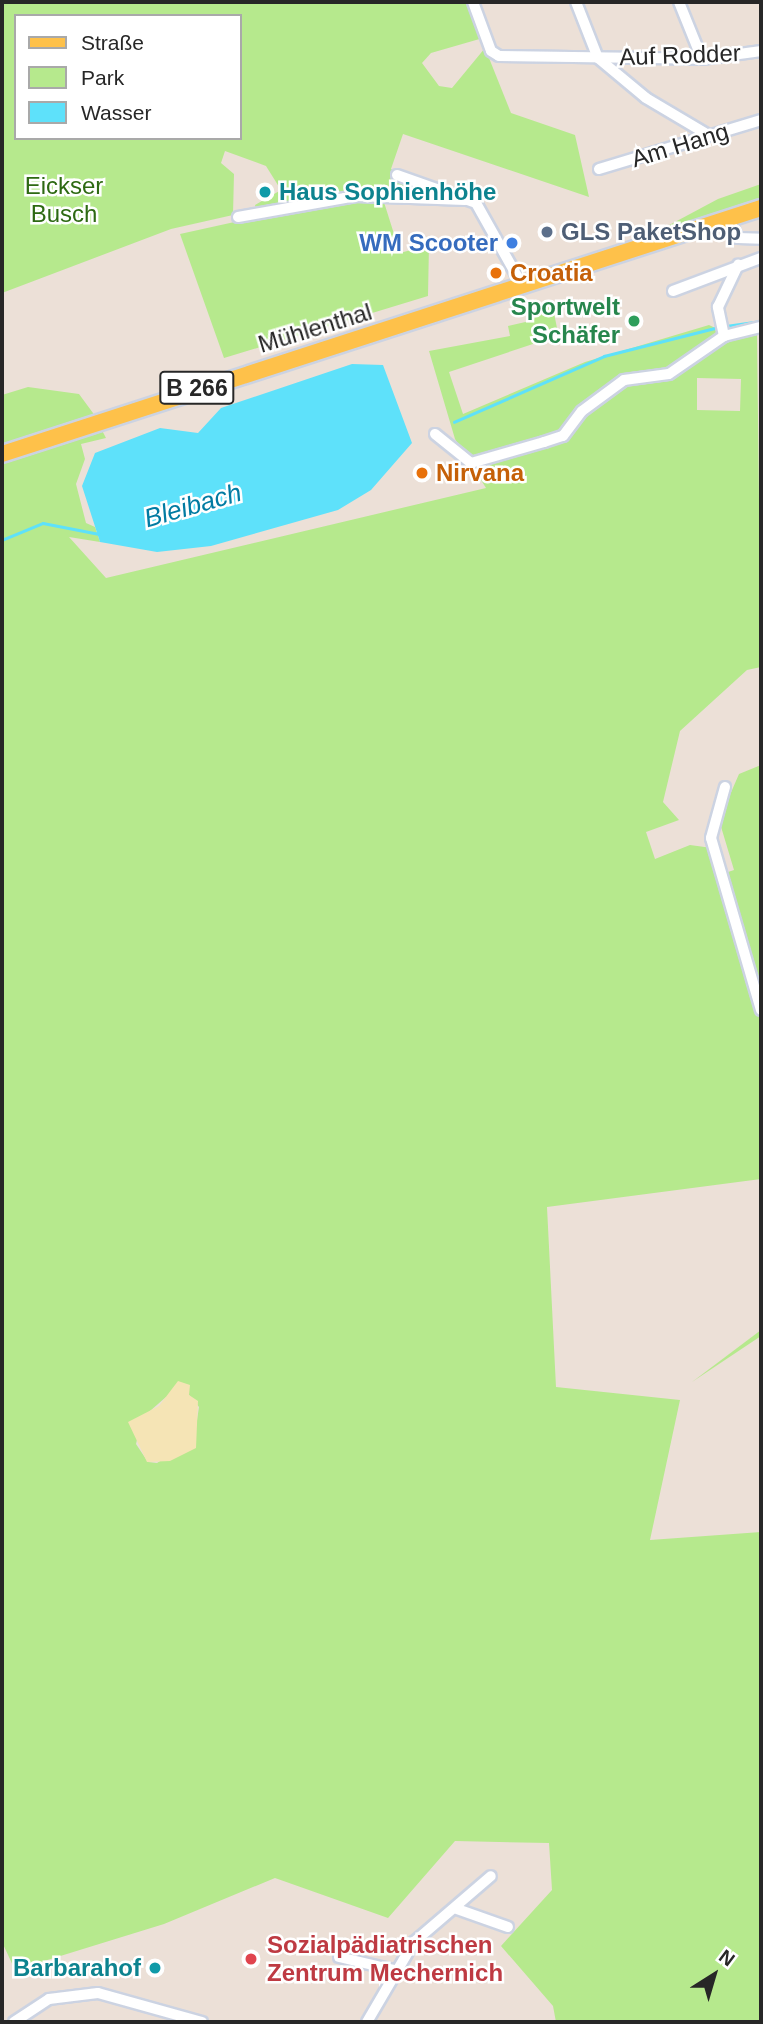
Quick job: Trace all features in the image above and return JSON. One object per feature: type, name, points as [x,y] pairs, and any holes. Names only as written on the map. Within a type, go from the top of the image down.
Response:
[{"type":"main road","name":"B 266","points":[[522,285],[761,208]]},
{"type":"main road","name":"Mühlenthal","points":[[2,454],[522,285]]},
{"type":"street","name":"Auf Rodder","points":[[473,2],[491,51],[499,56],[702,59],[761,51]]},
{"type":"street","points":[[576,2],[598,58],[646,99],[710,136]]},
{"type":"street","points":[[679,2],[702,59]]},
{"type":"street","name":"Am Hang","points":[[599,169],[761,120]]},
{"type":"street","points":[[397,174],[465,200],[484,214],[522,285]]},
{"type":"street","points":[[238,217],[356,195],[465,200]]},
{"type":"street","points":[[729,219],[738,238],[761,239]]},
{"type":"street","points":[[673,291],[761,258]]},
{"type":"street","points":[[722,330],[718,307],[738,265]]},
{"type":"street","points":[[435,434],[471,463],[563,436],[599,397],[624,380],[669,374],[722,330],[761,327]]},
{"type":"street","points":[[725,787],[711,838],[761,1010]]},
{"type":"street","points":[[367,2022],[394,1970],[414,1942],[457,1909],[491,1876]]},
{"type":"street","points":[[457,1909],[508,1927]]},
{"type":"street","points":[[339,1957],[394,1970]]},
{"type":"street","points":[[14,2022],[39,2004],[80,1993],[117,1996],[195,2021]]},
{"type":"green space","name":"Eickser Busch","points":[[2,2],[471,2],[483,38],[431,53],[422,63],[439,86],[452,88],[485,48],[511,113],[575,135],[589,197],[403,134],[391,169],[450,195],[368,194],[257,213],[255,205],[281,190],[266,166],[225,151],[221,163],[234,174],[233,215],[171,229],[2,293]]},
{"type":"green space","points":[[761,184],[761,201],[645,238],[718,199]]},
{"type":"green space","points":[[383,199],[400,253],[429,245],[428,296],[224,358],[180,234],[330,201]]},
{"type":"green space","points":[[552,303],[557,328],[548,339],[449,372],[463,414],[585,362],[709,325],[736,338],[757,333],[761,667],[747,670],[680,731],[663,802],[679,820],[646,832],[655,859],[690,845],[712,848],[761,1023],[761,1179],[547,1207],[556,1387],[680,1400],[650,1540],[761,1532],[761,2022],[556,2022],[553,2006],[501,1946],[552,1890],[549,1843],[455,1841],[388,1918],[275,1878],[164,1924],[15,1970],[2,1942],[2,395],[28,387],[79,394],[93,413],[106,438],[81,444],[85,459],[76,484],[86,523],[95,527],[100,542],[69,537],[106,578],[486,488],[455,439],[429,351],[510,336],[508,326],[534,320],[537,306]],"holes":[[[697,378],[741,379],[740,411],[697,410]],[[189,1395],[199,1407],[194,1440],[157,1463],[148,1462],[136,1444],[142,1418],[166,1397]]]},
{"type":"green space","points":[[761,765],[761,1000],[725,873],[734,870],[719,820],[739,774]]},
{"type":"green space","points":[[761,1330],[761,1336],[692,1382]]},
{"type":"sand","points":[[178,1381],[190,1385],[189,1395],[198,1401],[196,1448],[170,1461],[147,1462],[128,1422],[159,1406]]},
{"type":"water","points":[[352,364],[383,365],[412,443],[371,490],[338,510],[211,546],[157,552],[100,542],[82,486],[95,453],[160,428],[198,433],[221,408]]},
{"type":"waterway","name":"Bleibach","points":[[726,326],[761,321]]},
{"type":"waterway","name":"Bleibach","points":[[454,422],[604,356],[719,327]]},
{"type":"waterway","name":"Bleibach","points":[[2,540],[43,523],[99,534]]},
{"type":"place","name":"Haus Sophienhöhe","points":[[265,192]]},
{"type":"place","name":"GLS PaketShop","points":[[547,232]]},
{"type":"place","name":"WM Scooter","points":[[512,243]]},
{"type":"place","name":"Croatia","points":[[496,273]]},
{"type":"place","name":"Sportwelt Schäfer","points":[[634,321]]},
{"type":"place","name":"Nirvana","points":[[422,473]]},
{"type":"place","name":"Sozialpädiatrischen Zentrum Mechernich","points":[[251,1959]]},
{"type":"place","name":"Barbarahof","points":[[155,1968]]}]
